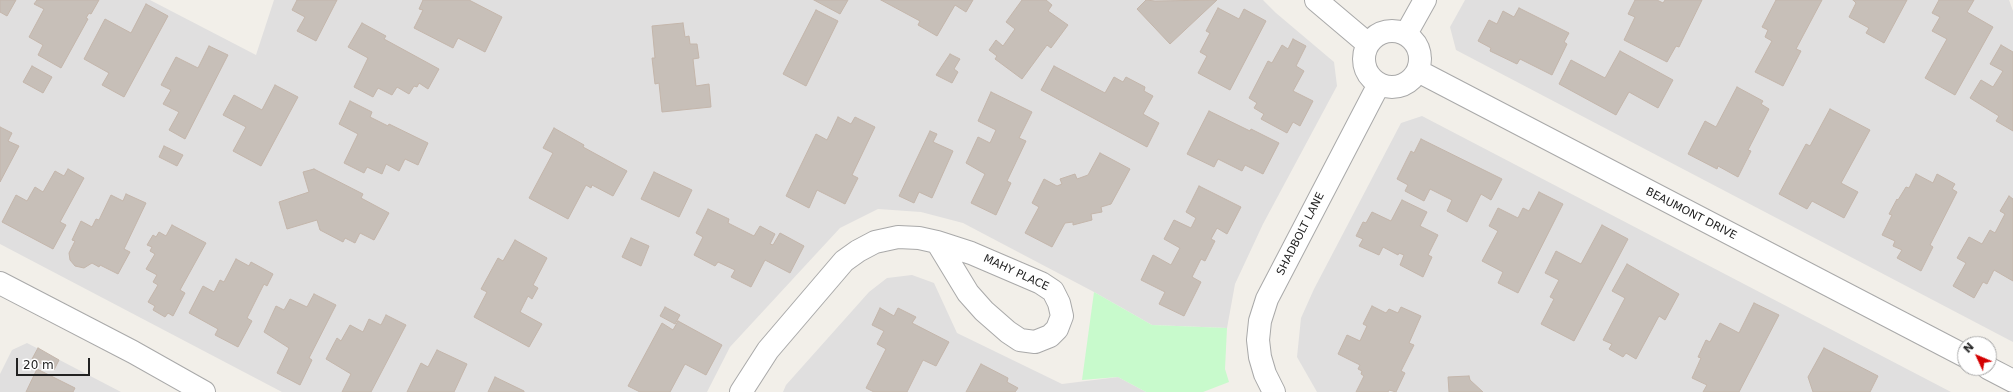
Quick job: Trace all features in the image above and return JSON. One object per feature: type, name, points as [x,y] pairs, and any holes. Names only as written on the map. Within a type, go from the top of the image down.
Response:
[{"type":"street","points":[[1316,0],[1368,44]]},
{"type":"street","points":[[1406,34],[1425,0]]},
{"type":"street","points":[[1386,31],[1396,31],[1406,34],[1413,39],[1420,54],[1418,71],[1413,78],[1402,85],[1388,87],[1379,84],[1368,74],[1365,67],[1363,59],[1368,44],[1375,36],[1386,31]]},
{"type":"street","name":"BEAUMONT DRIVE","points":[[1418,71],[1957,352]]},
{"type":"street","name":"SHADBOLT LANE","points":[[1274,392],[1265,374],[1260,357],[1258,340],[1260,321],[1267,299],[1379,84]]},
{"type":"street","name":"MAHY PLACE","points":[[741,392],[761,358],[836,270],[858,251],[875,242],[898,237],[919,238],[937,242],[971,253],[1041,282],[1053,291],[1059,303],[1062,316],[1057,329],[1050,336],[1035,342],[1020,340],[1008,332],[984,311],[968,293],[937,242]]},
{"type":"street","points":[[2,288],[133,352],[204,392]]},
{"type":"street","points":[[1997,373],[2013,381]]},
{"type":"shaded area","points":[[0,0],[150,0],[256,55],[274,0],[1263,0],[1276,13],[1334,62],[1337,86],[1263,224],[1235,284],[1227,328],[1152,325],[1094,292],[963,223],[921,212],[878,209],[840,228],[730,347],[707,392],[282,392],[0,244]]},
{"type":"shaded area","points":[[1465,0],[2009,0],[2013,11],[2013,342],[1456,50],[1450,27]]},
{"type":"shaded area","points":[[1422,116],[1951,392],[1317,392],[1297,357],[1301,318],[1314,289],[1401,123]]},
{"type":"shaded area","points":[[912,275],[934,283],[957,333],[1062,384],[1118,377],[1146,392],[783,392],[786,385],[869,292],[887,278]]},
{"type":"shaded area","points":[[27,343],[121,392],[0,392],[0,374],[12,350]]},
{"type":"green space","points":[[1094,292],[1152,325],[1227,328],[1225,369],[1229,382],[1203,392],[1146,392],[1118,377],[1082,380]]},
{"type":"building","points":[[0,0],[16,0],[7,16],[0,12]]},
{"type":"building","points":[[37,0],[99,0],[91,14],[89,13],[86,18],[88,19],[61,68],[38,55],[43,45],[29,37],[44,9],[34,4]]},
{"type":"building","points":[[297,0],[337,0],[316,41],[297,31],[305,17],[292,10]]},
{"type":"building","points":[[423,0],[469,0],[502,17],[485,52],[458,38],[453,48],[414,28],[423,10],[419,9]]},
{"type":"building","points":[[814,0],[848,0],[840,14]]},
{"type":"building","points":[[881,0],[973,0],[966,12],[955,5],[937,36],[918,25],[920,21]]},
{"type":"building","points":[[1022,0],[1046,0],[1052,5],[1048,11],[1068,25],[1051,48],[1047,45],[1022,79],[995,59],[997,56],[989,50],[996,40],[1003,46],[1015,29],[1006,22]]},
{"type":"building","points":[[1146,0],[1217,0],[1170,44],[1137,9]]},
{"type":"building","points":[[1635,0],[1657,0],[1663,3],[1665,0],[1702,0],[1679,47],[1676,46],[1667,62],[1624,40],[1635,17],[1628,14]]},
{"type":"building","points":[[1776,0],[1822,0],[1796,49],[1801,51],[1783,86],[1755,72],[1772,41],[1765,37],[1768,30],[1762,27]]},
{"type":"building","points":[[1853,0],[1907,0],[1884,43],[1866,33],[1869,28],[1849,17],[1856,3]]},
{"type":"building","points":[[1939,0],[1974,0],[1967,12],[1993,27],[1955,95],[1925,78],[1947,39],[1932,31],[1940,17],[1932,13]]},
{"type":"building","points":[[146,4],[168,16],[124,97],[102,85],[109,73],[84,59],[105,19],[131,33]]},
{"type":"building","points":[[1218,8],[1239,19],[1244,9],[1266,21],[1230,90],[1198,73],[1207,56],[1200,52],[1210,33],[1206,31]]},
{"type":"building","points":[[1519,8],[1569,33],[1564,42],[1567,44],[1552,75],[1520,59],[1517,64],[1490,51],[1491,48],[1478,41],[1489,20],[1497,24],[1503,11],[1514,17]]},
{"type":"building","points":[[816,10],[838,21],[806,86],[783,74]]},
{"type":"building","points":[[362,23],[386,36],[384,39],[439,69],[428,89],[419,83],[417,87],[414,86],[409,94],[397,87],[392,95],[378,88],[373,97],[354,87],[368,58],[348,47]]},
{"type":"building","points":[[683,23],[685,37],[689,36],[690,44],[697,44],[699,58],[693,59],[696,86],[709,84],[711,107],[662,112],[659,83],[655,84],[652,58],[655,58],[652,26]]},
{"type":"building","points":[[1293,39],[1306,46],[1296,66],[1304,71],[1293,91],[1313,101],[1300,126],[1293,122],[1287,133],[1261,119],[1264,114],[1254,108],[1257,103],[1249,98],[1268,61],[1272,63],[1282,45],[1288,49]]},
{"type":"building","points":[[2001,45],[2013,52],[2013,131],[1996,121],[1999,116],[1970,98],[1981,80],[1993,87],[2003,71],[1990,64]]},
{"type":"building","points":[[209,46],[228,55],[185,139],[169,130],[179,112],[163,104],[171,90],[161,85],[176,57],[198,68]]},
{"type":"building","points":[[1620,51],[1673,80],[1658,108],[1629,92],[1616,115],[1559,84],[1571,60],[1605,78]]},
{"type":"building","points":[[950,54],[960,59],[954,69],[958,72],[952,83],[936,75]]},
{"type":"building","points":[[32,66],[52,77],[43,93],[23,82]]},
{"type":"building","points":[[1054,66],[1105,93],[1114,77],[1123,82],[1126,77],[1145,87],[1144,91],[1153,96],[1143,114],[1159,123],[1147,147],[1041,90]]},
{"type":"building","points":[[275,85],[298,97],[261,166],[233,151],[246,127],[223,115],[234,95],[262,110]]},
{"type":"building","points":[[1737,87],[1763,101],[1761,104],[1769,109],[1748,150],[1751,151],[1738,177],[1718,166],[1717,169],[1688,154],[1705,121],[1716,127]]},
{"type":"building","points":[[991,92],[1032,112],[1019,138],[1026,141],[1007,181],[1011,183],[996,215],[971,203],[985,174],[966,163],[978,137],[990,143],[996,130],[978,121]]},
{"type":"building","points":[[350,101],[372,112],[370,117],[388,126],[389,124],[428,143],[418,165],[405,159],[399,171],[386,164],[382,174],[367,167],[364,173],[344,163],[358,134],[339,124]]},
{"type":"building","points":[[1830,109],[1870,130],[1841,183],[1858,192],[1844,218],[1812,201],[1807,209],[1779,194],[1806,144],[1810,146]]},
{"type":"building","points":[[1209,111],[1279,143],[1263,174],[1245,165],[1242,171],[1218,159],[1214,167],[1187,154]]},
{"type":"building","points":[[838,117],[851,124],[855,117],[875,127],[852,175],[858,178],[845,204],[817,190],[809,208],[786,196],[816,134],[827,140]]},
{"type":"building","points":[[0,127],[12,133],[8,141],[19,146],[0,182]]},
{"type":"building","points":[[554,128],[584,145],[583,147],[627,171],[613,196],[592,185],[591,188],[586,185],[568,219],[529,198],[553,153],[543,148]]},
{"type":"building","points":[[930,131],[937,134],[933,142],[953,151],[932,198],[919,192],[914,203],[899,196]]},
{"type":"building","points":[[1421,139],[1502,179],[1491,200],[1481,194],[1467,222],[1447,211],[1452,200],[1430,189],[1424,201],[1405,191],[1408,185],[1397,179],[1411,151],[1414,153]]},
{"type":"building","points":[[164,146],[183,155],[177,166],[159,157]]},
{"type":"building","points":[[1100,153],[1130,169],[1111,204],[1101,207],[1102,212],[1091,214],[1092,220],[1073,225],[1073,222],[1065,223],[1052,247],[1025,233],[1039,207],[1032,203],[1044,179],[1057,186],[1062,184],[1060,179],[1075,174],[1077,179],[1088,175]]},
{"type":"building","points":[[68,169],[84,178],[60,222],[66,225],[53,249],[2,222],[16,195],[27,201],[35,187],[43,192],[55,171],[64,176]]},
{"type":"building","points":[[314,169],[363,194],[361,198],[389,213],[374,240],[360,233],[355,243],[345,238],[343,242],[320,230],[317,220],[287,229],[279,202],[309,192],[303,172]]},
{"type":"building","points":[[654,172],[692,190],[679,217],[641,199]]},
{"type":"building","points":[[1916,174],[1933,183],[1937,174],[1955,184],[1952,189],[1957,192],[1930,245],[1933,247],[1921,271],[1897,258],[1902,250],[1893,246],[1895,241],[1882,235],[1892,215],[1889,214],[1897,199],[1898,200],[1906,187],[1909,188]]},
{"type":"building","points":[[1199,186],[1241,207],[1227,234],[1217,228],[1211,239],[1215,241],[1205,261],[1201,259],[1192,277],[1201,282],[1184,316],[1159,304],[1165,292],[1141,280],[1153,255],[1171,265],[1180,248],[1164,239],[1174,220],[1191,228],[1196,218],[1186,212]]},
{"type":"building","points":[[1539,192],[1563,204],[1518,293],[1498,283],[1503,272],[1482,261],[1498,231],[1489,226],[1498,208],[1518,218],[1523,208],[1529,211]]},
{"type":"building","points":[[126,194],[146,203],[124,249],[130,252],[118,274],[100,265],[99,267],[92,263],[84,268],[75,266],[70,260],[69,253],[75,241],[72,240],[81,221],[92,227],[96,219],[99,220],[111,195],[123,201]]},
{"type":"building","points":[[2009,196],[2013,199],[2013,281],[1994,270],[1987,284],[1983,282],[1974,298],[1953,286],[1966,263],[1957,258],[1969,237],[1982,244],[1990,230],[1995,233],[2005,214],[2000,211]]},
{"type":"building","points":[[1402,200],[1427,212],[1420,226],[1438,235],[1428,255],[1432,257],[1423,277],[1400,265],[1404,255],[1399,253],[1398,255],[1383,247],[1379,255],[1359,246],[1363,239],[1356,236],[1363,222],[1366,223],[1372,212],[1391,221]]},
{"type":"building","points":[[708,209],[729,219],[728,223],[754,236],[760,226],[775,234],[770,244],[773,245],[780,233],[804,246],[790,273],[765,260],[751,287],[731,277],[735,270],[718,262],[715,266],[694,255],[703,237],[696,233]]},
{"type":"building","points":[[172,225],[206,243],[180,290],[185,293],[173,316],[168,313],[165,317],[153,310],[155,306],[148,302],[158,285],[153,282],[157,275],[146,269],[155,254],[150,251],[152,247],[147,245],[153,235],[156,237],[159,232],[166,236]]},
{"type":"building","points":[[1602,225],[1628,239],[1574,341],[1541,324],[1554,299],[1550,297],[1559,280],[1545,273],[1556,251],[1581,264]]},
{"type":"building","points":[[631,238],[649,246],[641,266],[622,257]]},
{"type":"building","points":[[515,240],[547,258],[533,285],[538,288],[532,299],[528,296],[520,312],[542,324],[529,347],[474,317],[487,292],[481,289],[498,258],[503,261]]},
{"type":"building","points":[[236,259],[249,266],[251,262],[273,274],[267,286],[264,284],[247,318],[252,321],[238,347],[215,335],[218,329],[189,313],[203,286],[214,292],[220,280],[224,282]]},
{"type":"building","points":[[1627,264],[1679,294],[1665,320],[1659,316],[1636,359],[1626,353],[1623,357],[1609,349],[1612,344],[1603,340],[1625,298],[1612,291]]},
{"type":"building","points":[[314,294],[336,305],[309,358],[312,360],[300,385],[277,373],[289,348],[264,332],[276,306],[284,310],[290,299],[307,307]]},
{"type":"building","points":[[1754,303],[1779,315],[1739,392],[1703,392],[1707,385],[1692,378],[1701,358],[1698,357],[1706,340],[1710,342],[1720,323],[1739,333]]},
{"type":"building","points":[[1372,306],[1386,313],[1389,309],[1398,313],[1401,307],[1421,316],[1409,343],[1414,345],[1401,371],[1405,373],[1396,392],[1389,390],[1388,392],[1356,392],[1364,376],[1361,374],[1362,371],[1358,369],[1360,365],[1338,354],[1347,335],[1360,341],[1367,326],[1363,324]]},
{"type":"building","points":[[665,307],[680,315],[675,324],[660,316]]},
{"type":"building","points":[[880,308],[894,316],[898,308],[916,317],[912,323],[949,342],[936,366],[923,360],[907,392],[874,392],[866,388],[886,349],[877,344],[884,331],[872,325]]},
{"type":"building","points":[[386,315],[406,325],[371,392],[342,392],[351,374],[326,359],[337,338],[341,341],[350,325],[363,332],[369,319],[381,325]]},
{"type":"building","points":[[678,321],[722,345],[706,375],[685,364],[670,392],[640,392],[628,386],[662,323],[673,330]]},
{"type":"building","points":[[38,348],[59,360],[54,370],[32,359]]},
{"type":"building","points":[[1824,348],[1878,376],[1870,392],[1813,392],[1808,377]]},
{"type":"building","points":[[437,350],[467,364],[454,392],[407,392],[421,363],[428,367]]},
{"type":"building","points":[[981,364],[1008,378],[1007,382],[1018,388],[1015,392],[966,392]]},
{"type":"building","points":[[37,369],[75,388],[73,392],[26,392]]},
{"type":"building","points":[[1469,376],[1470,380],[1483,392],[1449,392],[1448,377]]},
{"type":"building","points":[[495,377],[524,391],[524,392],[488,392]]}]
